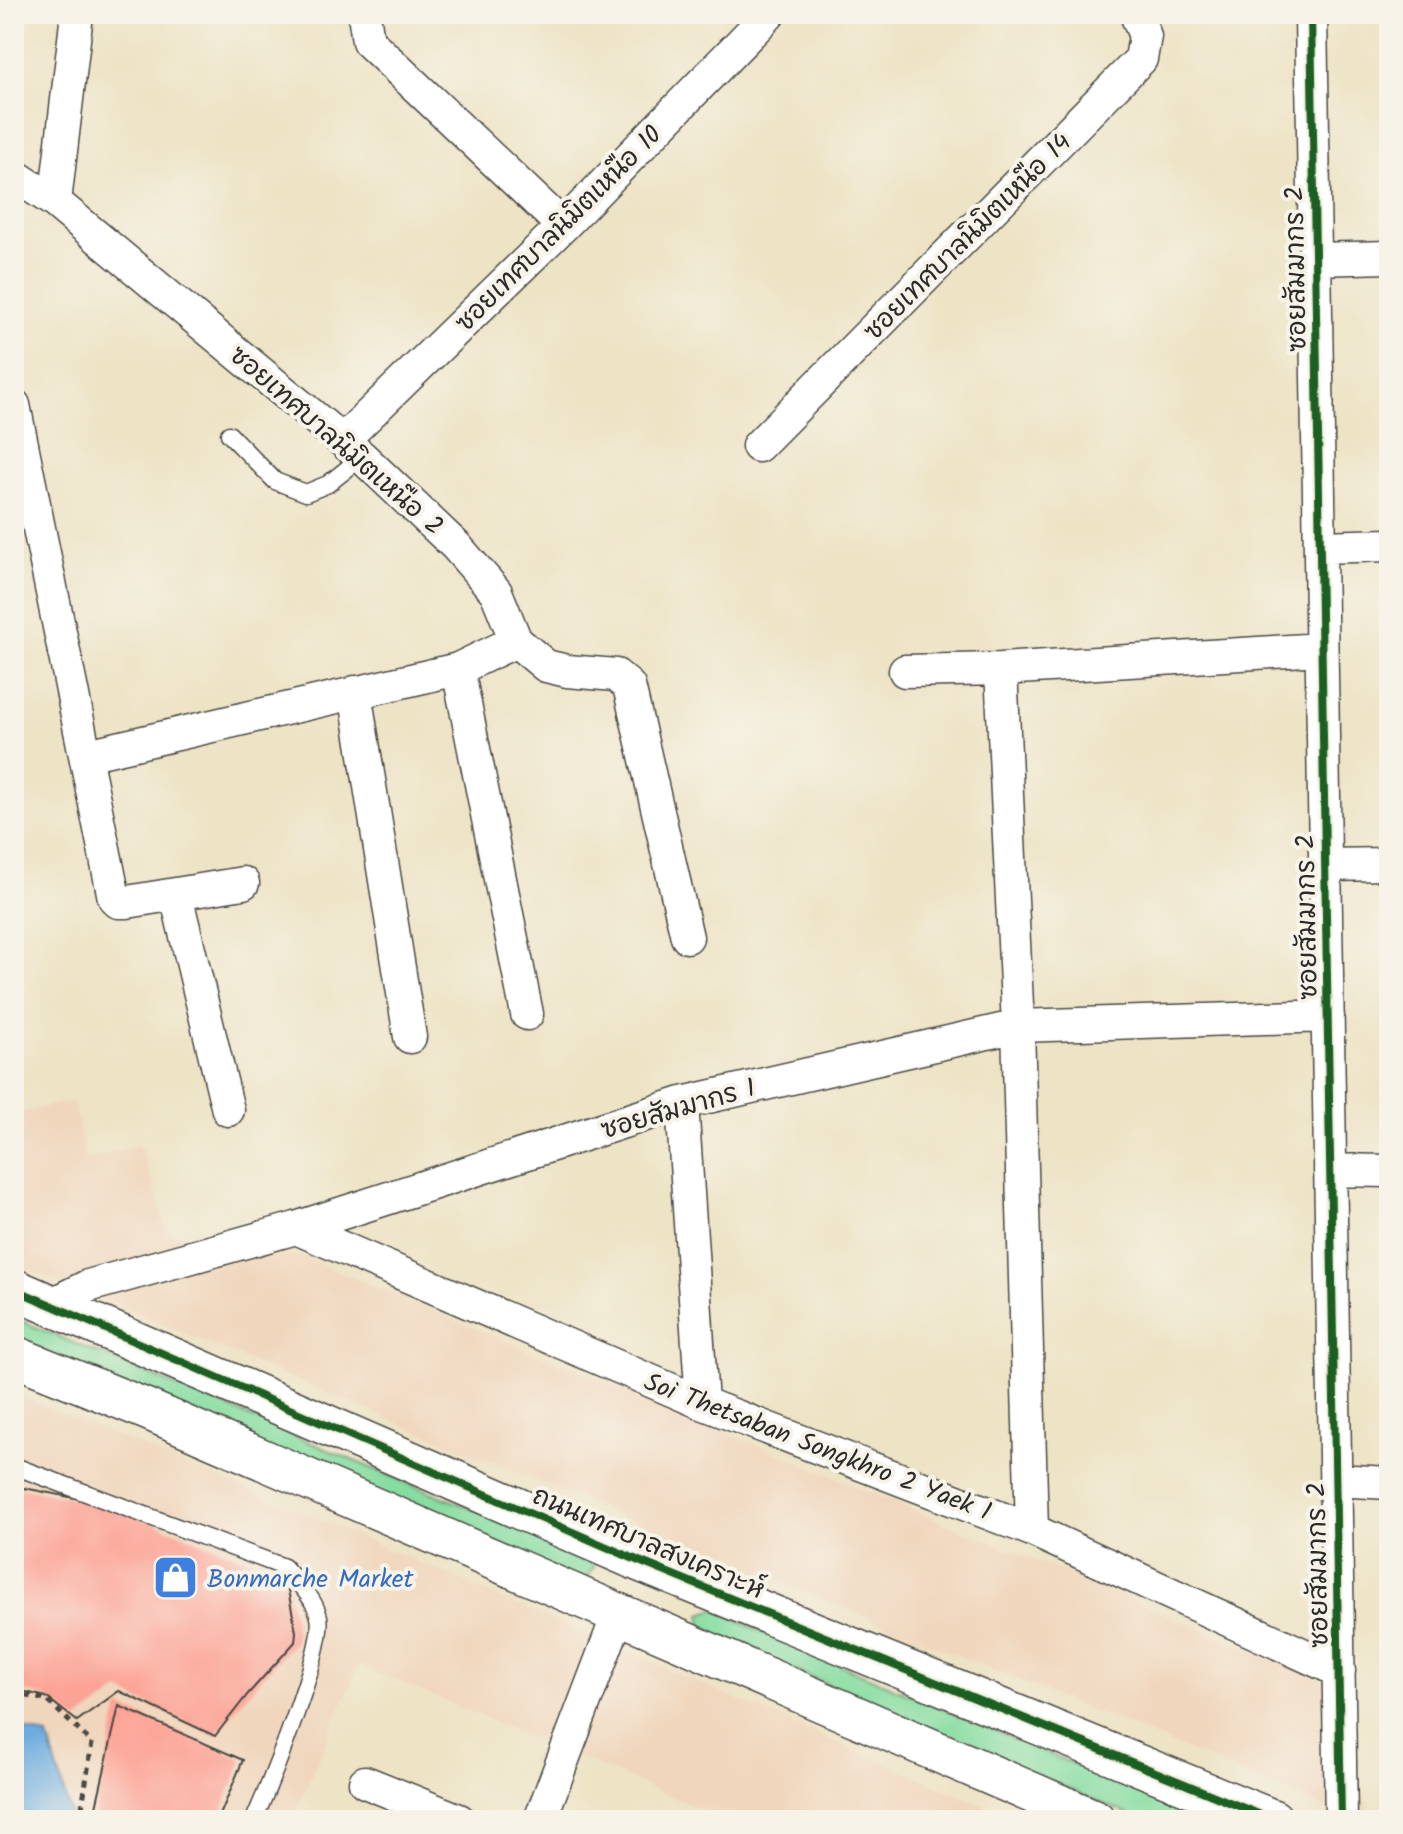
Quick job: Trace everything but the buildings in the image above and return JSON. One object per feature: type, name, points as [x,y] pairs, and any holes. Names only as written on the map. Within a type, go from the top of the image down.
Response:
[{"type":"street","points":[[55,202],[77,14]]},
{"type":"street","points":[[364,14],[368,41],[563,226]]},
{"type":"street","name":"ซอยเทศบาลนิมิตเหนือ 10","points":[[353,448],[769,14]]},
{"type":"street","name":"ซอยเทศบาลนิมิตเหนือ 14","points":[[758,446],[1141,59],[1145,36],[1136,14]]},
{"type":"street","name":"ซอยสัมมากร 2","points":[[1311,14],[1341,1820]]},
{"type":"street","name":"ซอยเทศบาลนิมิตเหนือ 2","points":[[14,175],[55,202],[353,448],[456,546],[496,592],[516,641],[546,666],[616,675],[629,686],[687,937]]},
{"type":"street","points":[[1315,259],[1389,257]]},
{"type":"street","points":[[14,405],[114,898],[118,902],[127,902],[243,883]]},
{"type":"street","points":[[1320,547],[1389,545]]},
{"type":"street","points":[[87,755],[458,669],[516,641]]},
{"type":"street","points":[[905,671],[1001,669],[1321,649]]},
{"type":"street","points":[[458,669],[527,1014]]},
{"type":"street","points":[[1001,669],[1018,1026],[1032,1530]]},
{"type":"street","points":[[355,692],[410,1037]]},
{"type":"street","points":[[1325,865],[1389,864]]},
{"type":"street","points":[[176,895],[228,1110]]},
{"type":"street","name":"ซอยสัมมากร 1","points":[[50,1305],[88,1286],[296,1228],[682,1103],[1018,1026],[1328,1016]]},
{"type":"street","points":[[682,1103],[702,1403]]},
{"type":"street","points":[[1330,1170],[1389,1171]]},
{"type":"street","name":"Soi Thetsaban Songkhro 2 Yaek 1","points":[[296,1228],[702,1403],[1032,1530],[1339,1671]]},
{"type":"street","name":"ถนนเทศบาลสงเคราะห์","points":[[14,1289],[639,1561],[1273,1820]]},
{"type":"street","points":[[14,1356],[146,1409],[1095,1820]]},
{"type":"street","points":[[1335,1480],[1389,1483]]},
{"type":"street","points":[[540,1820],[639,1561]]},
{"type":"street","points":[[365,1782],[459,1820]]},
{"type":"lane","points":[[229,434],[275,481],[306,493],[328,484],[353,448]]},
{"type":"lane","points":[[14,1466],[284,1567],[312,1600],[320,1619],[318,1643],[274,1773],[254,1820]]},
{"type":"path","points":[[14,1693],[47,1700],[92,1743],[80,1820]]},
{"type":"shaded area","points":[[73,1101],[86,1160],[140,1145],[168,1233],[303,1257],[1331,1683],[1373,1820],[1354,1820],[14,1263],[14,1114]]},
{"type":"shaded area","name":"Bonmarche Market","points":[[14,1394],[313,1517],[1017,1820],[727,1820],[359,1665],[292,1820],[14,1820]]},
{"type":"green space","points":[[14,1318],[572,1549],[588,1557],[594,1567],[588,1577],[576,1580],[14,1340]]},
{"type":"green space","points":[[715,1609],[760,1631],[1205,1820],[1141,1820],[711,1634],[701,1625],[701,1614]]},
{"type":"water","points":[[14,1727],[48,1736],[72,1820],[14,1820]]},
{"type":"cycle path","points":[[1311,14],[1341,1820]]},
{"type":"cycle path","points":[[14,1289],[639,1561],[1273,1820]]},
{"type":"place","name":"Bonmarche Market","points":[[176,1578]]}]
